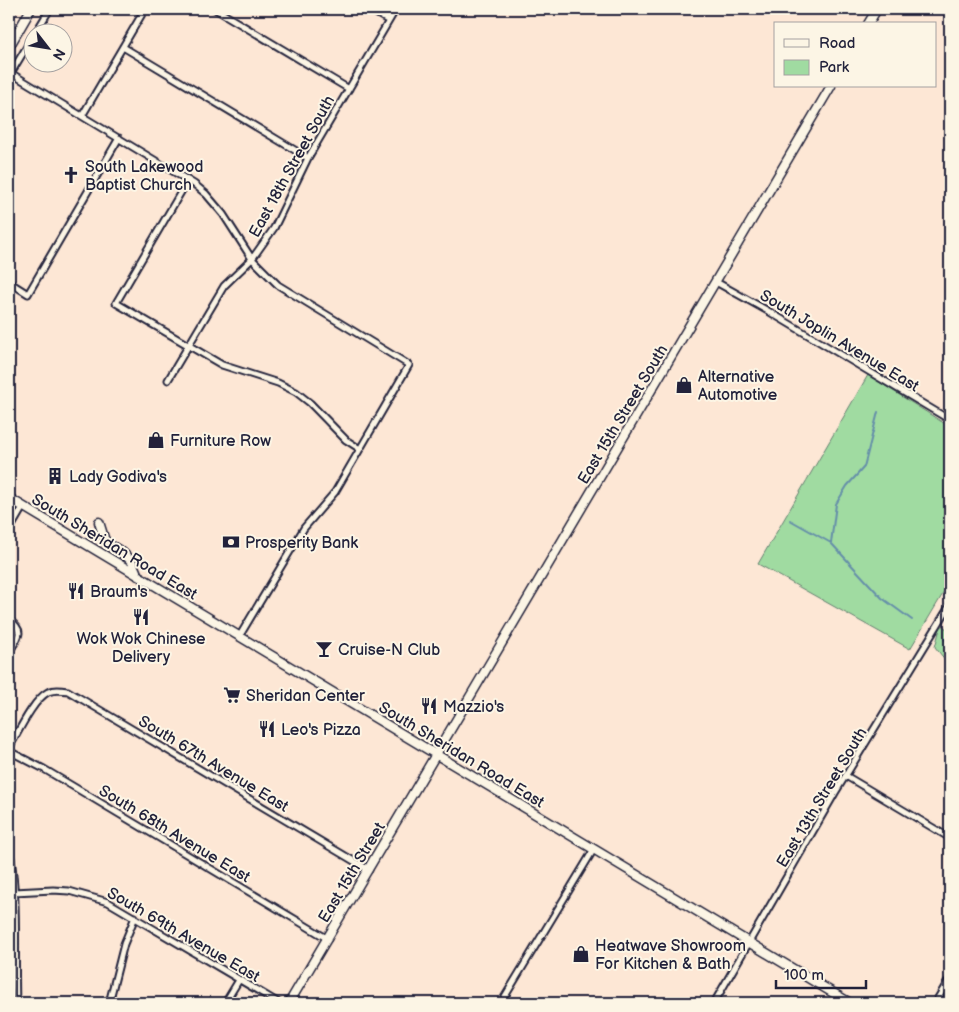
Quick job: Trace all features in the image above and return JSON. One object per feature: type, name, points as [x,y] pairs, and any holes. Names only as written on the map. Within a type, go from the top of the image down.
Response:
[{"type":"main road","points":[[9,47],[31,9]]},
{"type":"main road","points":[[869,22],[877,9]]},
{"type":"main road","name":"East 15th Street South","points":[[436,755],[830,88]]},
{"type":"main road","name":"South Sheridan Road East","points":[[9,498],[850,1003]]},
{"type":"main road","points":[[99,522],[107,543],[122,552],[132,562],[138,576]]},
{"type":"main road","name":"East 15th Street","points":[[289,1003],[369,871],[436,755]]},
{"type":"street","points":[[9,15],[12,9]]},
{"type":"street","points":[[42,22],[50,9]]},
{"type":"street","points":[[82,116],[145,9]]},
{"type":"street","points":[[215,9],[349,89]]},
{"type":"street","points":[[369,9],[389,21]]},
{"type":"street","name":"East 18th Street South","points":[[168,380],[224,286],[252,259],[274,228],[308,158],[396,9]]},
{"type":"street","points":[[123,46],[308,158]]},
{"type":"street","points":[[22,53],[10,72],[188,180],[206,194],[223,214],[252,259],[270,278],[290,293],[410,365],[335,492],[304,528],[239,636]]},
{"type":"street","points":[[9,282],[28,294],[120,138]]},
{"type":"street","points":[[188,180],[116,303],[222,365],[278,383],[296,392],[310,403],[342,436],[360,449]]},
{"type":"street","name":"South Joplin Avenue East","points":[[716,282],[950,420]]},
{"type":"street","points":[[9,531],[24,507]]},
{"type":"street","name":"East 13th Street South","points":[[714,1003],[846,776],[950,605]]},
{"type":"street","points":[[9,620],[18,626],[20,630],[9,652]]},
{"type":"street","name":"South 67th Avenue East","points":[[9,750],[35,704],[44,695],[57,690],[72,693],[369,871]]},
{"type":"street","name":"South 68th Avenue East","points":[[9,750],[328,939]]},
{"type":"street","points":[[846,776],[950,838]]},
{"type":"street","points":[[9,848],[14,892],[16,1003]]},
{"type":"street","points":[[501,1003],[594,849]]},
{"type":"street","name":"South 69th Avenue East","points":[[14,892],[53,890],[81,894],[108,902],[279,1003]]},
{"type":"street","points":[[109,1003],[124,944],[135,917]]},
{"type":"street","points":[[936,1003],[950,978]]},
{"type":"street","points":[[225,1003],[239,980]]},
{"type":"green space","points":[[868,375],[950,427],[950,582],[910,649],[758,564]]},
{"type":"green space","points":[[941,625],[950,631],[950,666],[935,647]]},
{"type":"waterway","points":[[831,543],[836,504],[847,486],[864,467],[878,412]]},
{"type":"waterway","points":[[790,520],[831,543],[882,598],[912,620]]},
{"type":"waterway","points":[[944,639],[950,645]]},
{"type":"place","name":"South Lakewood Baptist Church","points":[[71,175]]},
{"type":"place","name":"Alternative Automotive","points":[[684,385]]},
{"type":"place","name":"Furniture Row","points":[[156,440]]},
{"type":"place","name":"Lady Godiva's","points":[[55,476]]},
{"type":"place","name":"Prosperity Bank","points":[[231,542]]},
{"type":"place","name":"Braum's","points":[[76,591]]},
{"type":"place","name":"Wok Wok Chinese Delivery","points":[[141,617]]},
{"type":"place","name":"Cruise-N Club","points":[[324,649]]},
{"type":"place","name":"Sheridan Center","points":[[232,695]]},
{"type":"place","name":"Mazzio's","points":[[429,706]]},
{"type":"place","name":"Leo's Pizza","points":[[267,729]]},
{"type":"place","name":"Heatwave Showroom For Kitchen & Bath","points":[[581,954]]}]
